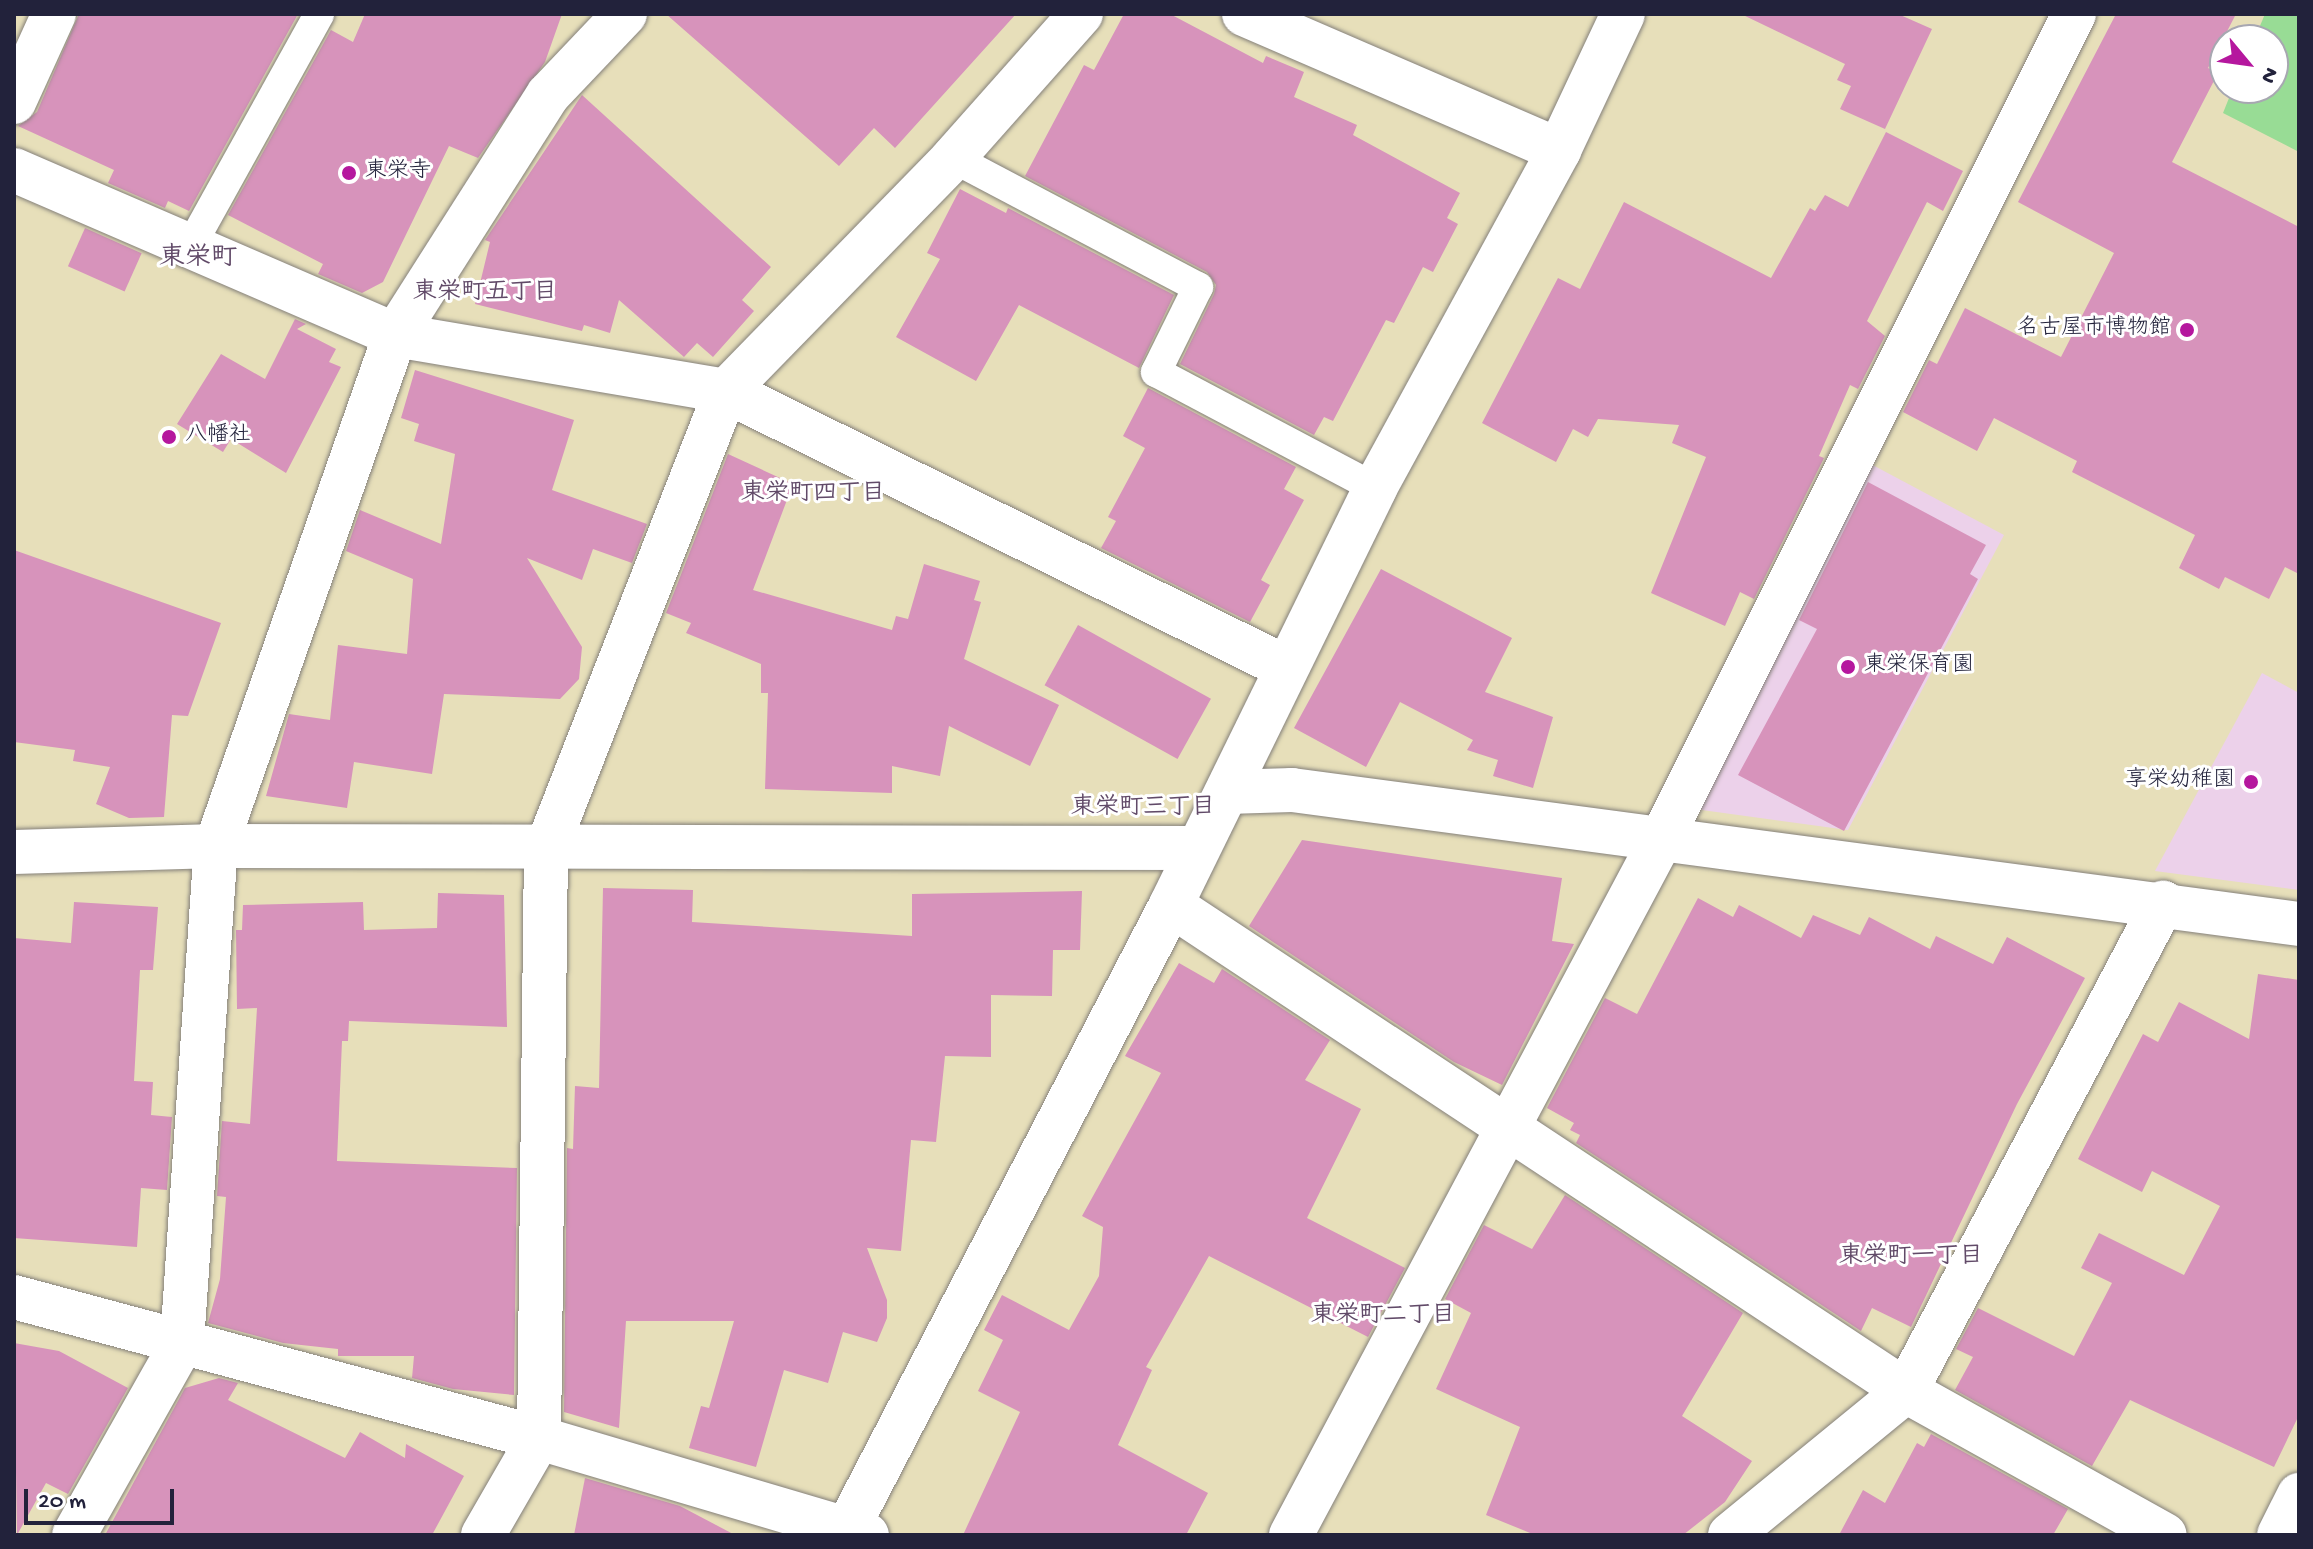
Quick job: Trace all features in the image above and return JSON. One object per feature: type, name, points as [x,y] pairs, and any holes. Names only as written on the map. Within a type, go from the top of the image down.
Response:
[{"type":"street","points":[[14,102],[54,14]]},
{"type":"street","points":[[74,1535],[182,1343],[216,846],[395,335],[548,95],[625,14]]},
{"type":"street","points":[[483,1535],[539,1438],[546,850],[726,391],[953,158],[1081,14]]},
{"type":"street","points":[[1244,14],[1559,150]]},
{"type":"street","points":[[14,1297],[539,1438],[853,1532],[1171,905],[1375,488],[1559,150],[1623,14]]},
{"type":"street","points":[[1291,1535],[1663,836],[2070,15]]},
{"type":"street","points":[[14,170],[189,249],[395,335],[726,391],[1285,667]]},
{"type":"street","points":[[1227,792],[1292,790],[1663,836],[2299,924]]},
{"type":"street","points":[[14,852],[216,846],[546,850],[1198,848]]},
{"type":"street","points":[[1730,1535],[1906,1391],[2163,903]]},
{"type":"street","points":[[1171,905],[1906,1391],[2165,1535]]},
{"type":"street","points":[[2279,1535],[2299,1495]]},
{"type":"lane","points":[[189,249],[319,14]]},
{"type":"lane","points":[[953,158],[1198,287],[1156,372],[1375,488]]},
{"type":"shaded area","name":"東栄保育園","points":[[1867,462],[2004,535],[1848,830],[1702,810],[1695,798]]},
{"type":"shaded area","name":"享栄幼稚園","points":[[2262,673],[2299,693],[2299,890],[2155,871]]},
{"type":"green space","points":[[2265,14],[2299,14],[2299,152],[2223,113],[2227,104],[2289,104],[2289,24],[2261,24]]},
{"type":"building","points":[[79,14],[298,14],[189,211],[168,201],[165,208],[108,183],[114,170],[18,126],[37,112]]},
{"type":"building","name":"東栄寺","points":[[365,14],[562,14],[545,62],[478,158],[449,146],[383,282],[362,293],[318,274],[323,264],[228,215],[331,30],[353,42]]},
{"type":"building","points":[[666,14],[1016,14],[895,148],[874,128],[839,166]]},
{"type":"building","points":[[1124,14],[1170,14],[1263,63],[1266,56],[1304,72],[1294,97],[1357,125],[1353,135],[1460,193],[1447,218],[1458,224],[1433,272],[1423,267],[1394,323],[1386,320],[1333,421],[1324,417],[1314,435],[1180,364],[1214,294],[1216,285],[1207,272],[1025,176],[1084,65],[1094,70]]},
{"type":"building","points":[[1741,14],[1898,14],[1932,29],[1885,129],[1840,109],[1851,86],[1837,80],[1845,64]]},
{"type":"building","name":"名古屋市博物館","points":[[2116,14],[2236,14],[2231,24],[2209,24],[2209,90],[2172,162],[2299,227],[2299,574],[2285,567],[2269,599],[2225,577],[2219,589],[2179,568],[2195,535],[2072,472],[2077,461],[1994,418],[1977,451],[1903,412],[1929,360],[1937,364],[1965,308],[2061,357],[2114,253],[2018,202]]},
{"type":"building","points":[[582,95],[771,267],[742,300],[754,311],[713,357],[697,343],[684,357],[619,300],[610,333],[584,325],[582,331],[475,304],[490,242],[485,240]]},
{"type":"building","points":[[1886,132],[1963,171],[1943,211],[1927,202],[1867,321],[1885,336],[1858,389],[1850,385],[1819,456],[1824,458],[1754,599],[1740,592],[1725,626],[1651,593],[1706,457],[1672,443],[1679,425],[1598,419],[1588,437],[1573,429],[1556,462],[1482,423],[1558,278],[1580,289],[1624,202],[1771,278],[1810,208],[1815,211],[1825,195],[1848,207]]},
{"type":"building","points":[[960,189],[1006,213],[1008,208],[1174,295],[1139,368],[1019,305],[976,381],[896,337],[940,259],[927,253]]},
{"type":"building","points":[[85,228],[142,253],[125,292],[68,266]]},
{"type":"building","points":[[295,319],[306,324],[297,329],[336,349],[329,362],[341,367],[286,473],[231,439],[223,452],[177,424],[221,354],[265,379]]},
{"type":"building","points":[[415,370],[574,420],[552,490],[647,524],[632,563],[593,549],[582,580],[527,558],[582,647],[579,679],[560,699],[444,694],[432,774],[354,762],[347,808],[266,796],[289,714],[330,720],[338,645],[407,654],[413,579],[346,551],[360,510],[441,544],[455,454],[414,441],[419,424],[401,418]]},
{"type":"building","points":[[1148,388],[1296,467],[1284,489],[1304,500],[1261,580],[1270,585],[1250,622],[1101,548],[1116,521],[1108,517],[1145,448],[1123,436]]},
{"type":"building","points":[[728,454],[793,484],[753,590],[892,630],[896,616],[908,619],[924,564],[980,581],[974,600],[981,602],[964,659],[1059,705],[1030,766],[949,726],[940,776],[892,766],[892,793],[765,789],[768,693],[761,693],[761,664],[686,633],[691,623],[666,613]]},
{"type":"building","name":"東栄保育園","points":[[1868,482],[1986,545],[1970,574],[1978,579],[1844,831],[1738,775],[1817,629],[1799,620]]},
{"type":"building","points":[[14,550],[221,623],[188,716],[172,715],[164,817],[129,818],[96,804],[110,767],[73,761],[75,750],[14,742]]},
{"type":"building","points":[[1381,569],[1512,638],[1485,692],[1553,717],[1533,788],[1493,776],[1498,760],[1467,750],[1473,740],[1400,702],[1366,767],[1294,728]]},
{"type":"building","points":[[1078,625],[1211,699],[1177,759],[1045,685]]},
{"type":"building","points":[[1302,840],[1562,878],[1552,941],[1574,944],[1502,1085],[1454,1062],[1249,926]]},
{"type":"building","points":[[603,888],[693,890],[692,922],[912,936],[912,894],[1082,891],[1080,950],[1053,950],[1052,996],[991,995],[991,1057],[945,1056],[936,1142],[911,1140],[901,1251],[867,1248],[887,1300],[887,1318],[877,1342],[843,1332],[828,1383],[784,1370],[756,1467],[689,1448],[701,1406],[709,1408],[734,1321],[626,1321],[619,1428],[564,1412],[567,1148],[573,1149],[575,1086],[599,1088]]},
{"type":"building","points":[[438,893],[504,895],[507,1027],[349,1021],[348,1041],[342,1041],[337,1161],[517,1168],[514,1395],[453,1389],[412,1378],[414,1356],[338,1356],[338,1349],[283,1343],[208,1323],[220,1279],[226,1197],[217,1196],[222,1121],[250,1124],[257,1008],[237,1009],[236,930],[242,930],[243,905],[363,902],[364,930],[437,928]]},
{"type":"building","points":[[1698,898],[1733,917],[1739,905],[1801,938],[1813,915],[1860,935],[1869,917],[1930,949],[1936,936],[1993,964],[2007,937],[2085,978],[2017,1104],[1911,1327],[1872,1308],[1861,1331],[1576,1143],[1580,1135],[1570,1130],[1574,1123],[1547,1108],[1605,998],[1637,1014]]},
{"type":"building","points":[[74,902],[158,907],[153,970],[140,970],[134,1081],[153,1082],[151,1115],[172,1117],[167,1190],[141,1188],[137,1247],[14,1238],[14,938],[71,943]]},
{"type":"building","points":[[1179,963],[1214,983],[1222,969],[1330,1040],[1305,1080],[1361,1109],[1307,1218],[1405,1268],[1368,1337],[1209,1256],[1146,1367],[1152,1370],[1118,1445],[1208,1493],[1186,1535],[963,1535],[1020,1412],[978,1391],[1003,1340],[984,1330],[1002,1295],[1069,1330],[1099,1276],[1103,1227],[1082,1216],[1161,1073],[1125,1056]]},
{"type":"building","points":[[2258,974],[2299,980],[2299,1415],[2274,1467],[2130,1400],[2092,1466],[1955,1390],[1973,1357],[1956,1349],[1978,1308],[2074,1356],[2112,1283],[2081,1268],[2099,1233],[2184,1275],[2220,1206],[2152,1171],[2142,1192],[2078,1159],[2143,1034],[2158,1042],[2179,1002],[2249,1039]]},
{"type":"building","points":[[1565,1195],[1743,1313],[1682,1416],[1752,1461],[1725,1502],[1683,1535],[1535,1535],[1486,1515],[1520,1427],[1436,1389],[1471,1313],[1445,1299],[1484,1225],[1532,1249]]},
{"type":"building","points":[[14,1343],[59,1351],[128,1388],[68,1494],[46,1483],[17,1535]]},
{"type":"building","points":[[219,1378],[238,1383],[228,1400],[345,1458],[360,1432],[405,1458],[406,1444],[464,1476],[432,1535],[105,1535],[185,1388]]},
{"type":"building","points":[[1931,1434],[2068,1509],[2053,1535],[1839,1535],[1863,1490],[1885,1503],[1917,1443],[1924,1447]]},
{"type":"building","points":[[585,1478],[680,1506],[735,1535],[574,1535]]},
{"type":"place","name":"東栄寺","points":[[349,173]]},
{"type":"place","name":"名古屋市博物館","points":[[2187,330]]},
{"type":"place","name":"八幡社","points":[[169,437]]},
{"type":"place","name":"東栄保育園","points":[[1848,667]]},
{"type":"place","name":"享栄幼稚園","points":[[2251,782]]},
{"type":"district","name":"東栄町","points":[[198,260]]},
{"type":"district","name":"東栄町五丁目","points":[[485,294]]},
{"type":"district","name":"東栄町四丁目","points":[[813,495]]},
{"type":"district","name":"東栄町三丁目","points":[[1143,809]]},
{"type":"district","name":"東栄町一丁目","points":[[1911,1258]]},
{"type":"district","name":"東栄町二丁目","points":[[1383,1317]]}]
